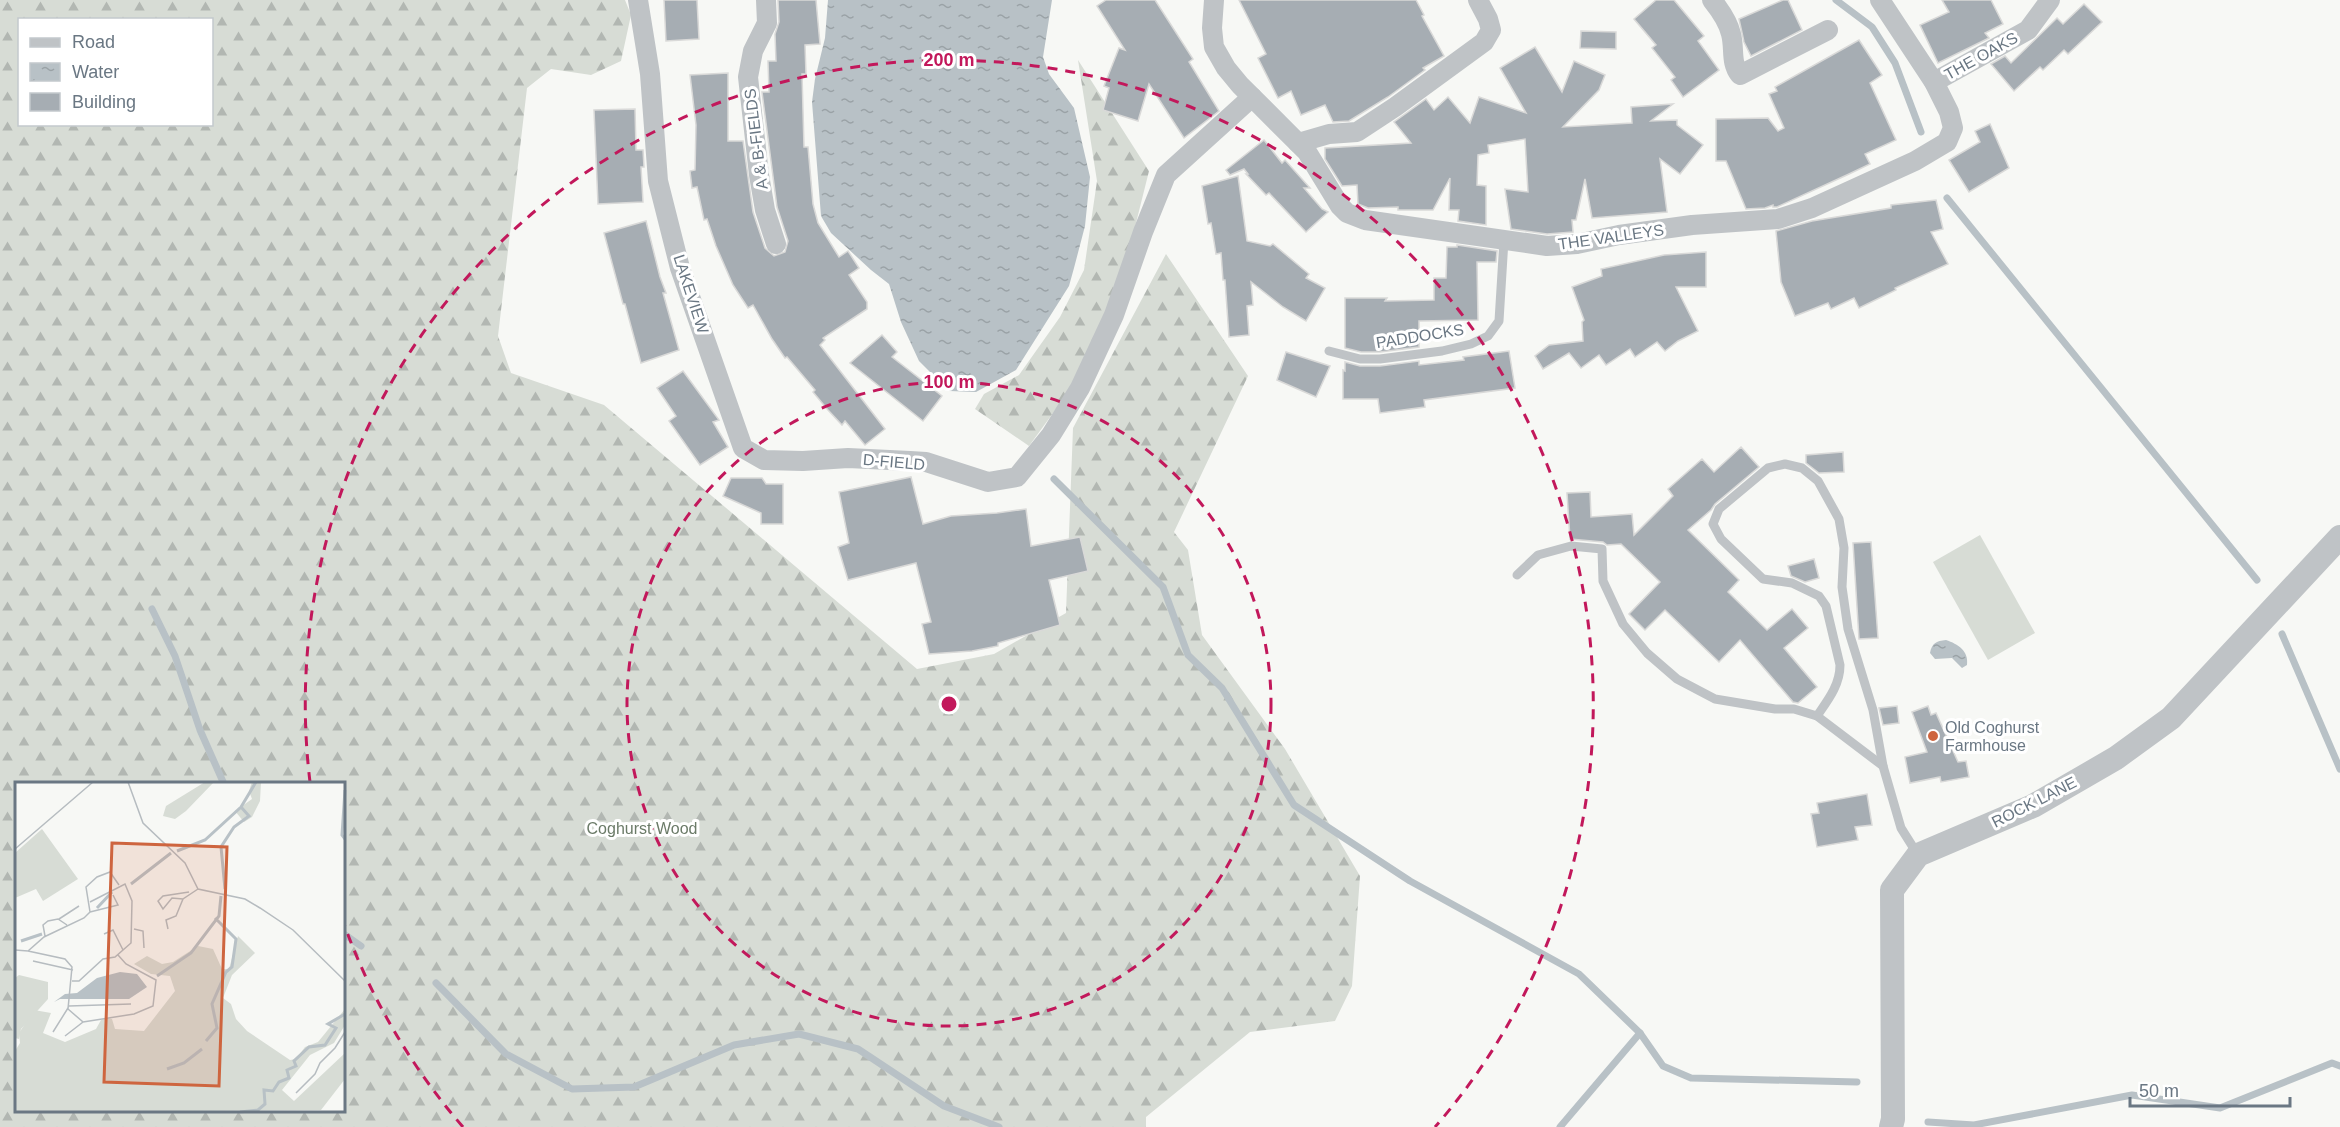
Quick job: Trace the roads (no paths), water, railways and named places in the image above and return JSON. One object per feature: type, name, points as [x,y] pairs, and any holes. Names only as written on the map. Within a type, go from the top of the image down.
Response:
[{"type":"street","name":"LAKEVIEW","points":[[638,0],[650,74],[658,181],[681,268],[743,448],[764,460],[803,461]]},
{"type":"street","name":"A & B-FIELDS","points":[[766,0],[766,23],[753,51],[748,76],[759,175],[765,210],[776,244]]},
{"type":"street","name":"THE VALLEYS","points":[[1214,0],[1212,28],[1215,47],[1226,68],[1307,152],[1347,213],[1365,220],[1547,246],[1577,244],[1619,235],[1692,225],[1778,219],[1812,208],[1915,161],[1947,142],[1953,128],[1949,112],[1934,82],[1880,0]]},
{"type":"street","points":[[1298,143],[1329,134],[1357,132],[1484,42],[1491,30],[1488,18],[1478,0]]},
{"type":"street","points":[[1712,0],[1721,12],[1731,34],[1733,66],[1740,75],[1828,30]]},
{"type":"street","name":"THE OAKS","points":[[1934,82],[2028,30],[2050,0]]},
{"type":"street","name":"D-FIELD","points":[[803,461],[848,458],[926,462],[988,482],[1017,477],[1051,435],[1080,388],[1114,315],[1166,175],[1252,97]]},
{"type":"street","name":"ROCK LANE","points":[[1918,855],[2032,806],[2116,758],[2171,717],[2340,537]]},
{"type":"street","points":[[1890,1127],[1893,1119],[1892,890],[1918,855]]},
{"type":"lane","name":"PADDOCKS","points":[[1329,351],[1360,359],[1380,359],[1442,351],[1472,344],[1488,336],[1499,321],[1504,240]]},
{"type":"lane","points":[[1817,716],[1835,689],[1840,674],[1840,665],[1826,606],[1819,596],[1792,583],[1763,579],[1721,539],[1713,524],[1719,509],[1768,468],[1785,464],[1802,468],[1818,481],[1839,519],[1844,548],[1842,588],[1848,629],[1873,710],[1883,766],[1901,828],[1918,855]]},
{"type":"lane","points":[[1517,575],[1538,555],[1571,546],[1602,549],[1603,581],[1623,624],[1647,654],[1677,679],[1715,699],[1775,709],[1794,709],[1817,716],[1883,766]]},
{"type":"water","points":[[828,0],[1052,0],[1043,57],[1049,74],[1074,108],[1090,177],[1085,226],[1069,286],[1016,370],[976,392],[949,391],[919,361],[901,322],[889,284],[831,233],[821,216],[812,102],[825,38]]},
{"type":"water","points":[[1946,640],[1962,649],[1967,665],[1962,668],[1952,658],[1935,659],[1930,653],[1933,645]]},
{"type":"waterway","points":[[1836,0],[1872,27],[1895,63],[1921,132]]},
{"type":"waterway","points":[[1947,198],[2257,580]]},
{"type":"waterway","points":[[1054,479],[1163,587],[1188,655],[1222,688],[1294,805],[1410,881],[1579,974],[1640,1033],[1663,1066],[1691,1078],[1857,1082]]},
{"type":"waterway","points":[[152,609],[175,656],[200,730],[223,782]]},
{"type":"waterway","points":[[2282,634],[2340,769]]},
{"type":"waterway","points":[[345,935],[361,946]]},
{"type":"waterway","points":[[436,983],[506,1054],[572,1089],[634,1087],[734,1045],[799,1034],[858,1049],[944,1106],[999,1127]]},
{"type":"waterway","points":[[1560,1127],[1640,1033]]},
{"type":"waterway","points":[[1928,1122],[1974,1125],[2132,1095],[2220,1108],[2332,1063],[2340,1066]]},
{"type":"place","name":"Old Coghurst Farmhouse","points":[[1933,736]]},
{"type":"park label","name":"Coghurst Wood","points":[[642,828]]}]
